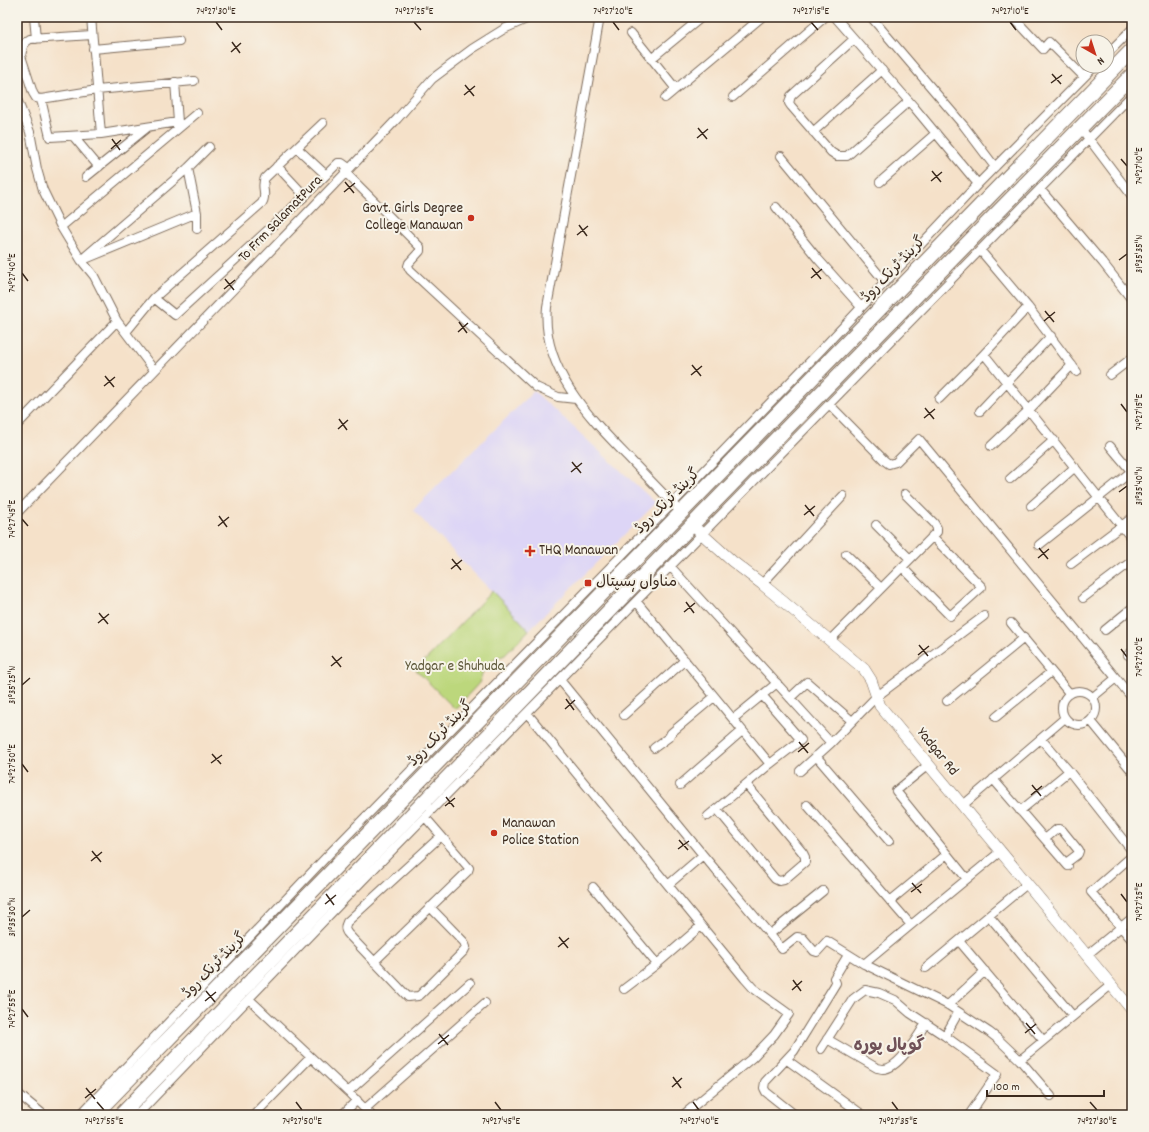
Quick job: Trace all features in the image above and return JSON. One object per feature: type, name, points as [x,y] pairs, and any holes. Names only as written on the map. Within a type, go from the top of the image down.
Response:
[{"type":"highway","name":"گرینڈ ٹرنک روڈ","points":[[94,1115],[101,1101],[416,775],[509,688],[621,565],[1132,50]]},
{"type":"highway","points":[[121,1115],[525,707],[1084,134],[1110,97],[1132,75]]},
{"type":"highway","points":[[1097,86],[1110,97]]},
{"type":"highway","points":[[509,688],[525,707]]},
{"type":"street","points":[[34,17],[36,39]]},
{"type":"street","points":[[91,17],[101,134]]},
{"type":"street","name":"To Frm SalamatPura","points":[[17,513],[397,119],[432,79],[472,49],[504,29],[531,17]]},
{"type":"street","points":[[600,17],[546,308],[546,330],[560,373],[576,399],[601,430],[677,508],[861,307],[978,184],[1087,74]]},
{"type":"street","points":[[651,59],[702,17]]},
{"type":"street","points":[[665,98],[762,17]]},
{"type":"street","points":[[733,97],[825,17]]},
{"type":"street","points":[[835,17],[909,101],[978,184]]},
{"type":"street","points":[[871,17],[964,126],[995,167]]},
{"type":"street","points":[[1013,17],[1043,48],[1049,42],[1084,77]]},
{"type":"street","points":[[1115,46],[1132,28]]},
{"type":"street","points":[[630,33],[676,89]]},
{"type":"street","points":[[92,35],[30,39],[26,42],[21,56],[36,98],[41,99],[97,90],[194,81]]},
{"type":"street","points":[[854,38],[791,96],[791,106],[813,132],[831,152],[837,156],[847,156],[909,101]]},
{"type":"street","points":[[93,49],[178,42]]},
{"type":"street","points":[[813,132],[882,70]]},
{"type":"street","points":[[41,99],[50,138],[101,134],[178,122],[175,82]]},
{"type":"street","points":[[137,1115],[425,817],[525,707],[560,680],[670,566],[697,530],[829,404],[1040,189],[1084,134],[1132,95]]},
{"type":"street","points":[[17,99],[30,132],[37,169],[43,190],[61,227],[81,260],[94,276],[117,321],[154,370]]},
{"type":"street","points":[[61,227],[197,112]]},
{"type":"street","points":[[126,332],[154,298],[262,203],[265,196],[263,182],[265,178],[323,123]]},
{"type":"street","points":[[86,178],[149,127]]},
{"type":"street","points":[[880,182],[936,133]]},
{"type":"street","points":[[1084,134],[1132,196]]},
{"type":"street","points":[[73,136],[99,167]]},
{"type":"street","points":[[81,260],[188,168],[209,147]]},
{"type":"street","points":[[297,148],[326,175]]},
{"type":"street","points":[[781,156],[885,282]]},
{"type":"street","points":[[154,298],[175,315],[340,162],[420,247],[420,251],[409,263],[408,266],[410,270],[536,387],[558,397],[576,399]]},
{"type":"street","points":[[277,166],[305,196]]},
{"type":"street","points":[[188,168],[197,213],[197,229]]},
{"type":"street","points":[[1040,189],[1103,263],[1132,300]]},
{"type":"street","points":[[776,207],[818,259],[861,307]]},
{"type":"street","points":[[81,260],[197,213]]},
{"type":"street","points":[[980,250],[1028,307],[1077,372]]},
{"type":"street","points":[[939,399],[1028,307]]},
{"type":"street","points":[[17,426],[117,321]]},
{"type":"street","points":[[980,411],[1051,336]]},
{"type":"street","points":[[984,354],[1132,539]]},
{"type":"street","points":[[1110,375],[1132,358]]},
{"type":"street","points":[[991,446],[1029,410],[1072,365]]},
{"type":"street","points":[[829,404],[889,464],[896,462],[919,438],[1132,698]]},
{"type":"street","points":[[1010,478],[1054,440]]},
{"type":"street","points":[[1039,545],[1132,471],[1110,446]]},
{"type":"street","points":[[1031,506],[1075,467]]},
{"type":"street","points":[[830,640],[937,532],[937,528],[934,523],[905,494]]},
{"type":"street","points":[[762,584],[843,496]]},
{"type":"street","points":[[1071,564],[1132,518]]},
{"type":"street","points":[[876,526],[910,559]]},
{"type":"street","name":"Yadgar Rd","points":[[697,530],[732,561],[864,669],[871,680],[880,706],[1132,1010]]},
{"type":"street","points":[[902,567],[950,616],[982,587],[932,536]]},
{"type":"street","points":[[846,554],[881,588]]},
{"type":"street","points":[[1083,598],[1132,561]]},
{"type":"street","points":[[416,775],[621,565]]},
{"type":"street","points":[[670,566],[831,743]]},
{"type":"street","points":[[636,601],[770,764]]},
{"type":"street","points":[[1104,630],[1132,608]]},
{"type":"street","points":[[800,771],[831,743],[876,697],[984,616]]},
{"type":"street","points":[[1010,623],[1070,694]]},
{"type":"street","points":[[947,701],[1024,638]]},
{"type":"street","points":[[624,714],[685,660]]},
{"type":"street","points":[[996,717],[1051,672]]},
{"type":"street","points":[[1093,697],[1116,678]]},
{"type":"street","points":[[560,680],[782,949],[797,938],[803,938],[814,951],[817,952],[826,941],[864,964],[948,1005],[998,1039],[1020,1060],[1051,1096]]},
{"type":"street","points":[[790,698],[807,682],[852,720]]},
{"type":"street","points":[[733,719],[776,683]]},
{"type":"street","points":[[1080,691],[1093,697],[1097,707],[1091,721],[1086,724],[1074,725],[1065,718],[1063,713],[1063,702],[1070,694],[1080,691]]},
{"type":"street","points":[[708,816],[800,740],[762,695]]},
{"type":"street","points":[[654,748],[669,737],[671,732],[714,697]]},
{"type":"street","points":[[525,707],[701,926],[753,988],[789,1014],[774,1035],[752,1058],[683,1115]]},
{"type":"street","points":[[962,806],[1065,718]]},
{"type":"street","points":[[1091,721],[1132,771]]},
{"type":"street","points":[[680,785],[742,731]]},
{"type":"street","points":[[1041,739],[1069,771],[1132,851]]},
{"type":"street","points":[[816,756],[888,841]]},
{"type":"street","points":[[928,765],[896,791],[966,879]]},
{"type":"street","points":[[1020,811],[1069,771]]},
{"type":"street","points":[[993,779],[1020,811],[1067,864],[1078,854],[1079,851],[1060,829],[1057,829],[1045,839]]},
{"type":"street","points":[[717,808],[775,879],[779,881],[784,880],[805,862],[805,857],[746,784]]},
{"type":"street","points":[[807,804],[911,926]]},
{"type":"street","points":[[374,962],[468,871],[469,868],[425,817]]},
{"type":"street","points":[[430,907],[464,942],[466,947],[464,951],[420,995],[410,997],[406,995],[346,932],[345,926],[347,922],[441,836]]},
{"type":"street","points":[[864,964],[1001,851]]},
{"type":"street","points":[[890,901],[947,854]]},
{"type":"street","points":[[668,885],[703,855]]},
{"type":"street","points":[[1132,856],[1091,892],[1132,940]]},
{"type":"street","points":[[926,968],[1028,884]]},
{"type":"street","points":[[593,887],[657,964]]},
{"type":"street","points":[[770,934],[824,891]]},
{"type":"street","points":[[989,916],[1073,1016]]},
{"type":"street","points":[[1087,955],[1132,918]]},
{"type":"street","points":[[624,990],[701,926]]},
{"type":"street","points":[[959,941],[1043,1040]]},
{"type":"street","points":[[796,1115],[766,1092],[764,1088],[765,1082],[794,1052],[836,983],[834,978],[848,955]]},
{"type":"street","points":[[948,1005],[985,971]]},
{"type":"street","points":[[348,1092],[470,983]]},
{"type":"street","points":[[1020,1060],[1111,985]]},
{"type":"street","points":[[821,1049],[853,999],[865,990],[879,993],[894,1000],[996,1074],[969,1115]]},
{"type":"street","points":[[249,999],[368,1112],[485,1003]]},
{"type":"street","points":[[945,1036],[958,1013]]},
{"type":"street","points":[[828,1039],[877,1068],[883,1069],[891,1067],[905,1054],[926,1023]]},
{"type":"street","points":[[254,1115],[311,1057]]},
{"type":"street","points":[[787,1060],[863,1115]]},
{"type":"street","points":[[17,1093],[44,1115]]},
{"type":"street","points":[[342,1115],[357,1100]]},
{"type":"street","points":[[80,1115],[101,1101]]},
{"type":"shaded area","name":"THQ Manawan","points":[[534,391],[656,503],[529,630],[413,510]]},
{"type":"green space","name":"Yadgar e Shuhuda","points":[[492,591],[529,630],[505,655],[493,660],[484,669],[479,683],[455,709],[416,670]]},
{"type":"place","name":"Govt. Girls Degree College Manawan","points":[[471,218]]},
{"type":"place","name":"THQ Manawan","points":[[530,551]]},
{"type":"place","name":"مناواں ہسپتال","points":[[588,583]]},
{"type":"place","name":"Manawan Police Station","points":[[494,833]]},
{"type":"district","name":"گوپال پورہ","points":[[889,1047]]}]
